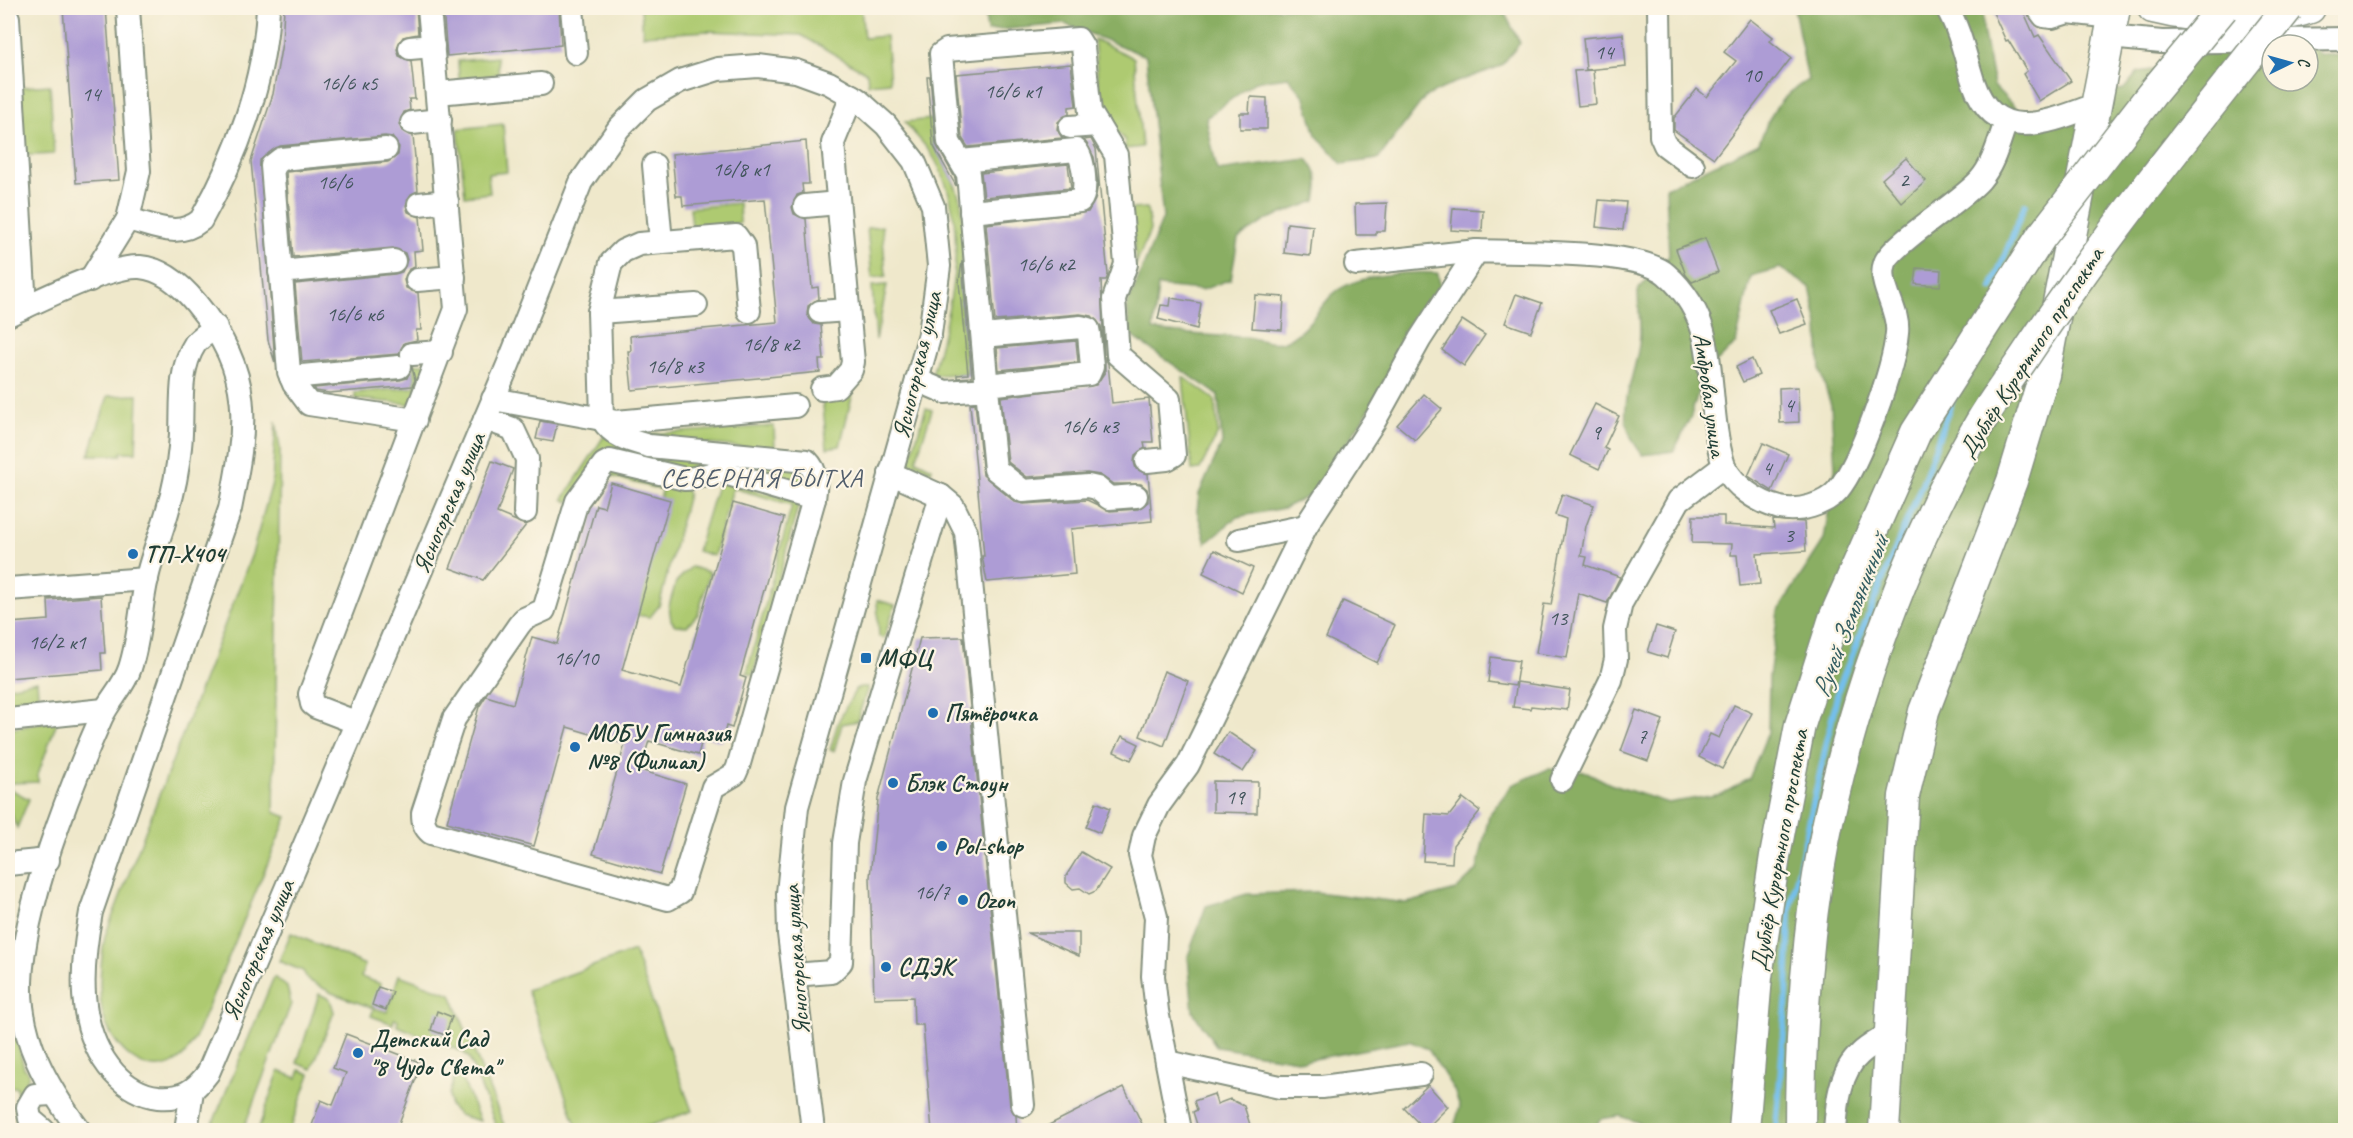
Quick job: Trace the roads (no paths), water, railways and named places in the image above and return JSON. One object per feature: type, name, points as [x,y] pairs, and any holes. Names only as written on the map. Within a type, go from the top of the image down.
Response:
[{"type":"main road","points":[[2153,8],[2193,14],[2231,16],[2280,15],[2310,8]]},
{"type":"main road","name":"Дублёр Курортного проспекта","points":[[1744,1131],[1756,977],[1775,856],[1800,725],[1834,618],[1922,422],[2041,237],[2151,94],[2223,8]]},
{"type":"main road","name":"Дублёр Курортного проспекта","points":[[1800,1131],[1809,946],[1820,866],[1848,741],[1880,638],[1928,521],[1977,428],[2086,264],[2288,8]]},
{"type":"main road","points":[[1884,1131],[1892,1032],[1904,796],[1924,711],[2012,481],[2044,375],[2112,20]]},
{"type":"street","points":[[90,280],[128,219],[139,171],[128,8]]},
{"type":"street","points":[[128,219],[180,231],[190,229],[201,220],[239,139],[261,70],[267,35],[268,8]]},
{"type":"street","points":[[355,722],[316,707],[312,704],[310,694],[456,309],[429,8]]},
{"type":"street","points":[[572,8],[576,53]]},
{"type":"street","points":[[1659,8],[1661,136],[1665,145],[1693,166]]},
{"type":"street","points":[[1947,8],[1954,20],[1981,99],[1992,112],[2006,122],[2032,125],[2095,105]]},
{"type":"street","points":[[2038,8],[2044,15],[2052,17],[2068,12],[2112,20],[2162,42],[2346,39]]},
{"type":"street","points":[[8,18],[16,311],[127,267],[140,267],[159,272],[187,292],[216,327],[233,360],[242,393],[243,445],[230,508],[91,912],[84,974],[86,1017],[93,1043],[107,1065],[121,1081],[150,1096],[170,1098],[192,1091],[186,1131]]},
{"type":"street","points":[[1136,496],[1109,498],[1097,488],[1089,486],[1028,491],[1019,489],[995,469],[968,174],[948,136],[940,59],[941,54],[947,50],[1078,39],[1083,47],[1088,104],[1114,150],[1113,229],[1126,270],[1108,299],[1118,355],[1164,394],[1170,407],[1174,455],[1167,459],[1147,461]]},
{"type":"street","points":[[410,48],[433,46]]},
{"type":"street","name":"Ясногорская улица","points":[[192,1091],[207,1073],[489,409],[581,182],[619,128],[647,100],[680,81],[718,69],[758,66],[796,71],[829,82],[852,96],[886,125],[914,161],[933,206],[939,266],[930,334],[797,807],[788,893],[794,975],[813,1131]]},
{"type":"street","points":[[437,93],[541,84]]},
{"type":"street","points":[[822,388],[836,387],[853,366],[833,138],[852,96]]},
{"type":"street","points":[[412,123],[440,120]]},
{"type":"street","points":[[1724,466],[1729,477],[1750,495],[1767,504],[1784,509],[1816,505],[1837,490],[1878,405],[1898,332],[1897,315],[1885,280],[1884,265],[1897,246],[1962,198],[1981,179],[1992,160],[2006,122]]},
{"type":"street","points":[[1070,127],[1098,124]]},
{"type":"street","points":[[387,149],[275,161],[271,174],[280,272],[291,377],[309,404],[415,420]]},
{"type":"street","points":[[961,160],[1076,150],[1081,159],[1084,193],[1080,201],[971,212]]},
{"type":"street","points":[[654,165],[661,242]]},
{"type":"street","points":[[419,204],[447,201]]},
{"type":"street","points":[[805,206],[838,203]]},
{"type":"street","points":[[748,311],[742,246],[736,236],[639,244],[623,251],[612,263],[599,312],[602,419],[609,430],[628,441],[649,446],[807,461],[816,477],[814,498],[738,767],[735,774],[713,787],[680,892],[675,897],[660,899],[431,833],[425,827],[423,813],[454,719],[519,625],[524,619],[544,610],[576,501],[604,464],[620,461],[685,479],[697,479],[709,473],[721,472],[814,498]]},
{"type":"street","points":[[1180,1131],[1153,976],[1156,918],[1140,855],[1144,836],[1160,805],[1188,765],[1306,526],[1375,420],[1420,339],[1477,251]]},
{"type":"street","name":"Амбровая улица","points":[[1356,264],[1477,251],[1612,258],[1639,262],[1665,273],[1697,312],[1702,330],[1724,466],[1679,500],[1621,603],[1615,629],[1616,659],[1611,680],[1562,780]]},
{"type":"street","points":[[280,272],[394,261]]},
{"type":"street","points":[[417,280],[454,277]]},
{"type":"street","points":[[599,312],[696,305]]},
{"type":"street","points":[[820,312],[848,310]]},
{"type":"street","points":[[79,1131],[52,1094],[27,1037],[14,985],[22,964],[48,860],[86,751],[104,710],[120,691],[130,669],[147,579],[170,506],[180,447],[183,382],[190,355],[197,342],[216,327]]},
{"type":"street","points":[[916,380],[945,392],[1089,374],[1092,367],[1088,329],[1081,327],[982,336]]},
{"type":"street","points":[[291,377],[405,361],[441,352]]},
{"type":"street","points":[[489,409],[616,422],[795,405]]},
{"type":"street","points":[[489,409],[513,429],[526,455],[525,512]]},
{"type":"street","points":[[890,473],[941,496],[953,506],[966,532],[1023,1105]]},
{"type":"street","points":[[794,975],[831,972],[841,962],[845,843],[855,781],[941,496]]},
{"type":"street","points":[[1239,540],[1306,526]]},
{"type":"street","points":[[8,589],[78,587],[147,579]]},
{"type":"street","points":[[8,720],[104,710]]},
{"type":"street","points":[[8,864],[48,860]]},
{"type":"street","points":[[1835,1131],[1837,1109],[1848,1070],[1858,1054],[1892,1032]]},
{"type":"street","points":[[1167,1062],[1280,1087],[1322,1087],[1421,1074]]},
{"type":"street","points":[[43,1131],[30,1119],[28,1107],[35,1095],[52,1094]]},
{"type":"waterway","name":"Ручей Земляничный","points":[[1992,288],[2025,204]]},
{"type":"waterway","name":"Ручей Земляничный","points":[[1776,1130],[1787,994],[1790,909],[1839,687],[1926,474],[1952,400]]},
{"type":"place","name":"ТП-Х404","points":[[133,554]]},
{"type":"place","name":"МФЦ","points":[[866,658]]},
{"type":"place","name":"Пятёрочка","points":[[933,713]]},
{"type":"place","name":"МОБУ Гимназия №8 (Филиал)","points":[[575,747]]},
{"type":"place","name":"Блэк Стоун","points":[[893,783]]},
{"type":"place","name":"Pol-shop","points":[[942,846]]},
{"type":"place","name":"Ozon","points":[[963,900]]},
{"type":"place","name":"СДЭК","points":[[886,967]]},
{"type":"place","name":"Детский Сад \"8 Чудо Света\"","points":[[358,1053]]},
{"type":"district","name":"СЕВЕРНАЯ БЫТХА","points":[[762,478]]}]
